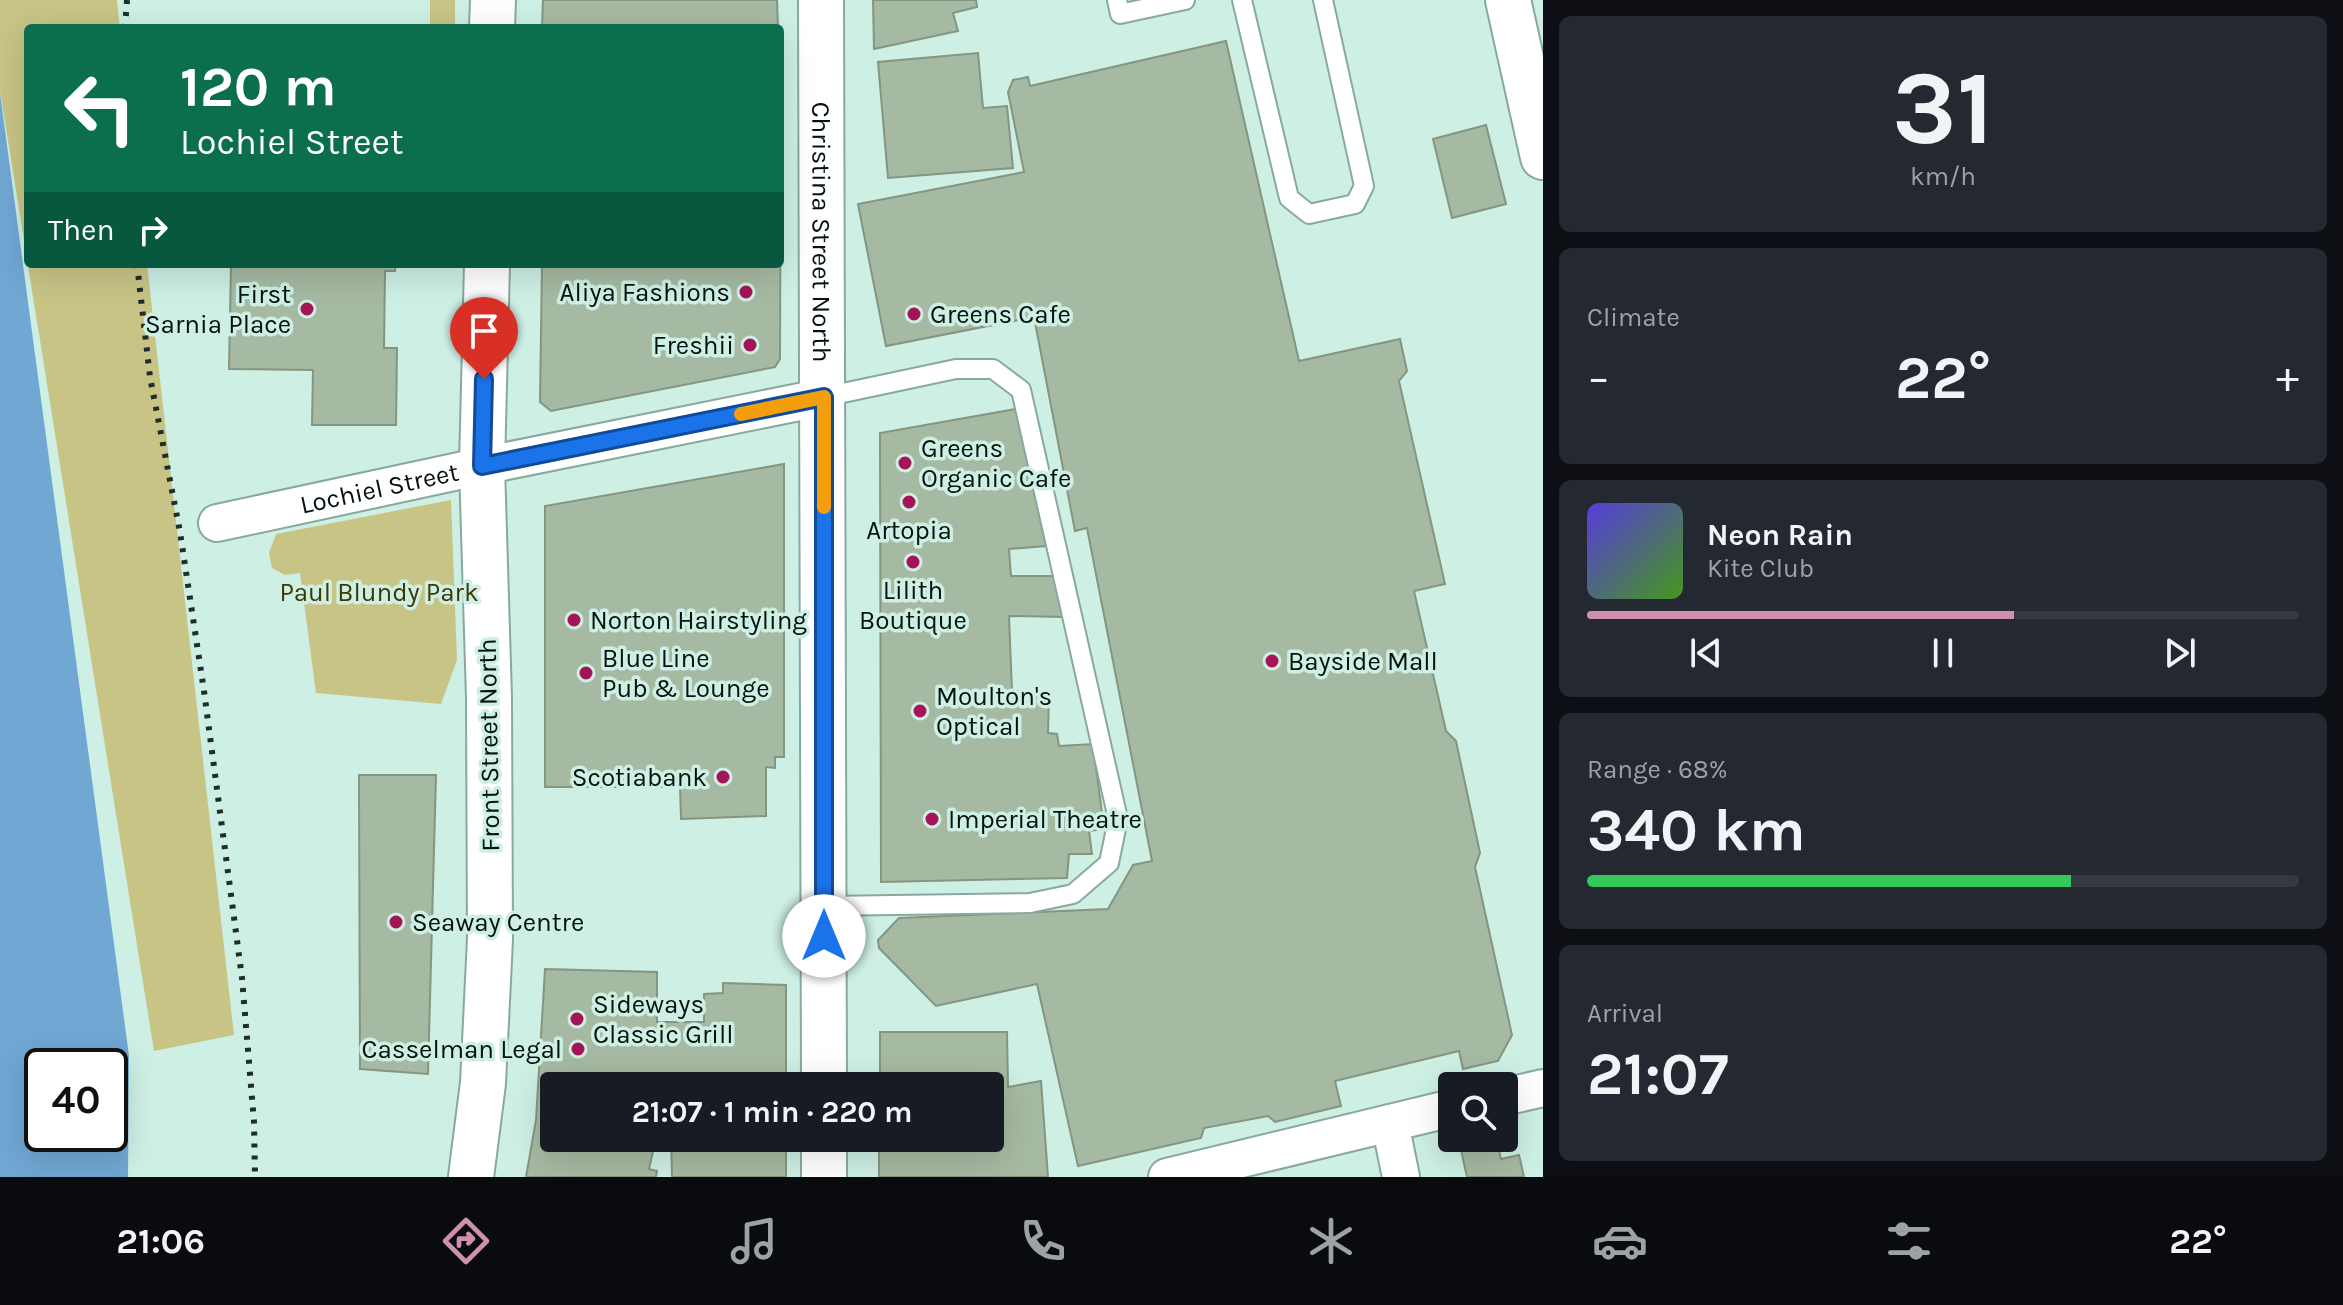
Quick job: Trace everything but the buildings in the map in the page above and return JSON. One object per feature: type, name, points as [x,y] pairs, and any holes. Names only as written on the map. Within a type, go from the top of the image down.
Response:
[{"type":"street","points":[[492,24],[493,0]]},
{"type":"street","name":"Christina Street North","points":[[821,0],[824,1072]]},
{"type":"street","points":[[1508,0],[1543,157]]},
{"type":"street","name":"Front Street North","points":[[471,1177],[483,1083],[490,939],[489,698],[482,466],[487,268]]},
{"type":"street","name":"Lochiel Street","points":[[217,523],[824,397]]},
{"type":"street","points":[[1518,1094],[1543,1088]]},
{"type":"street","points":[[1167,1177],[1438,1111]]},
{"type":"street","points":[[1390,1123],[1401,1177]]},
{"type":"street","points":[[824,1152],[824,1177]]},
{"type":"lane","points":[[1117,0],[1120,14],[1185,0]]},
{"type":"lane","points":[[1242,0],[1289,198],[1309,214],[1355,204],[1364,186],[1323,0]]},
{"type":"lane","points":[[824,397],[956,369],[993,369],[1021,390],[1118,819],[1109,863],[1073,894],[1030,903],[824,906]]},
{"type":"green space","points":[[0,0],[117,0],[120,24],[24,24],[24,241],[0,91]]},
{"type":"green space","points":[[430,0],[455,0],[455,24],[430,24]]},
{"type":"green space","points":[[28,268],[147,268],[234,1035],[154,1051]]},
{"type":"green space","name":"Paul Blundy Park","points":[[451,500],[457,660],[441,704],[316,693],[300,573],[285,575],[272,568],[269,553],[276,534]]},
{"type":"water","points":[[0,93],[128,1048],[24,1048],[24,1152],[128,1152],[128,1049],[129,1056],[128,1177],[0,1177]]},
{"type":"railway","points":[[125,24],[127,0]]},
{"type":"railway","points":[[137,268],[150,377],[180,532],[204,691],[242,978],[254,1122],[255,1177]]},
{"type":"slow traffic","points":[[741,414],[824,397],[824,507]]},
{"type":"place","name":"Aliya Fashions","points":[[746,292]]},
{"type":"place","name":"First Sarnia Place","points":[[307,309]]},
{"type":"place","name":"Greens Cafe","points":[[914,314]]},
{"type":"place","name":"Freshii","points":[[750,345]]},
{"type":"place","name":"Greens Organic Cafe","points":[[905,463]]},
{"type":"place","name":"Artopia","points":[[909,502]]},
{"type":"place","name":"Lilith Boutique","points":[[913,562]]},
{"type":"place","name":"Norton Hairstyling","points":[[574,620]]},
{"type":"place","name":"Bayside Mall","points":[[1272,661]]},
{"type":"place","name":"Blue Line Pub & Lounge","points":[[586,673]]},
{"type":"place","name":"Moulton's Optical","points":[[920,711]]},
{"type":"place","name":"Scotiabank","points":[[723,777]]},
{"type":"place","name":"Imperial Theatre","points":[[932,819]]},
{"type":"place","name":"Seaway Centre","points":[[396,922]]},
{"type":"place","name":"Sideways Classic Grill","points":[[577,1019]]},
{"type":"place","name":"Casselman Legal","points":[[578,1049]]},
{"type":"route","points":[[484,379],[482,466],[824,397],[824,936]]}]
